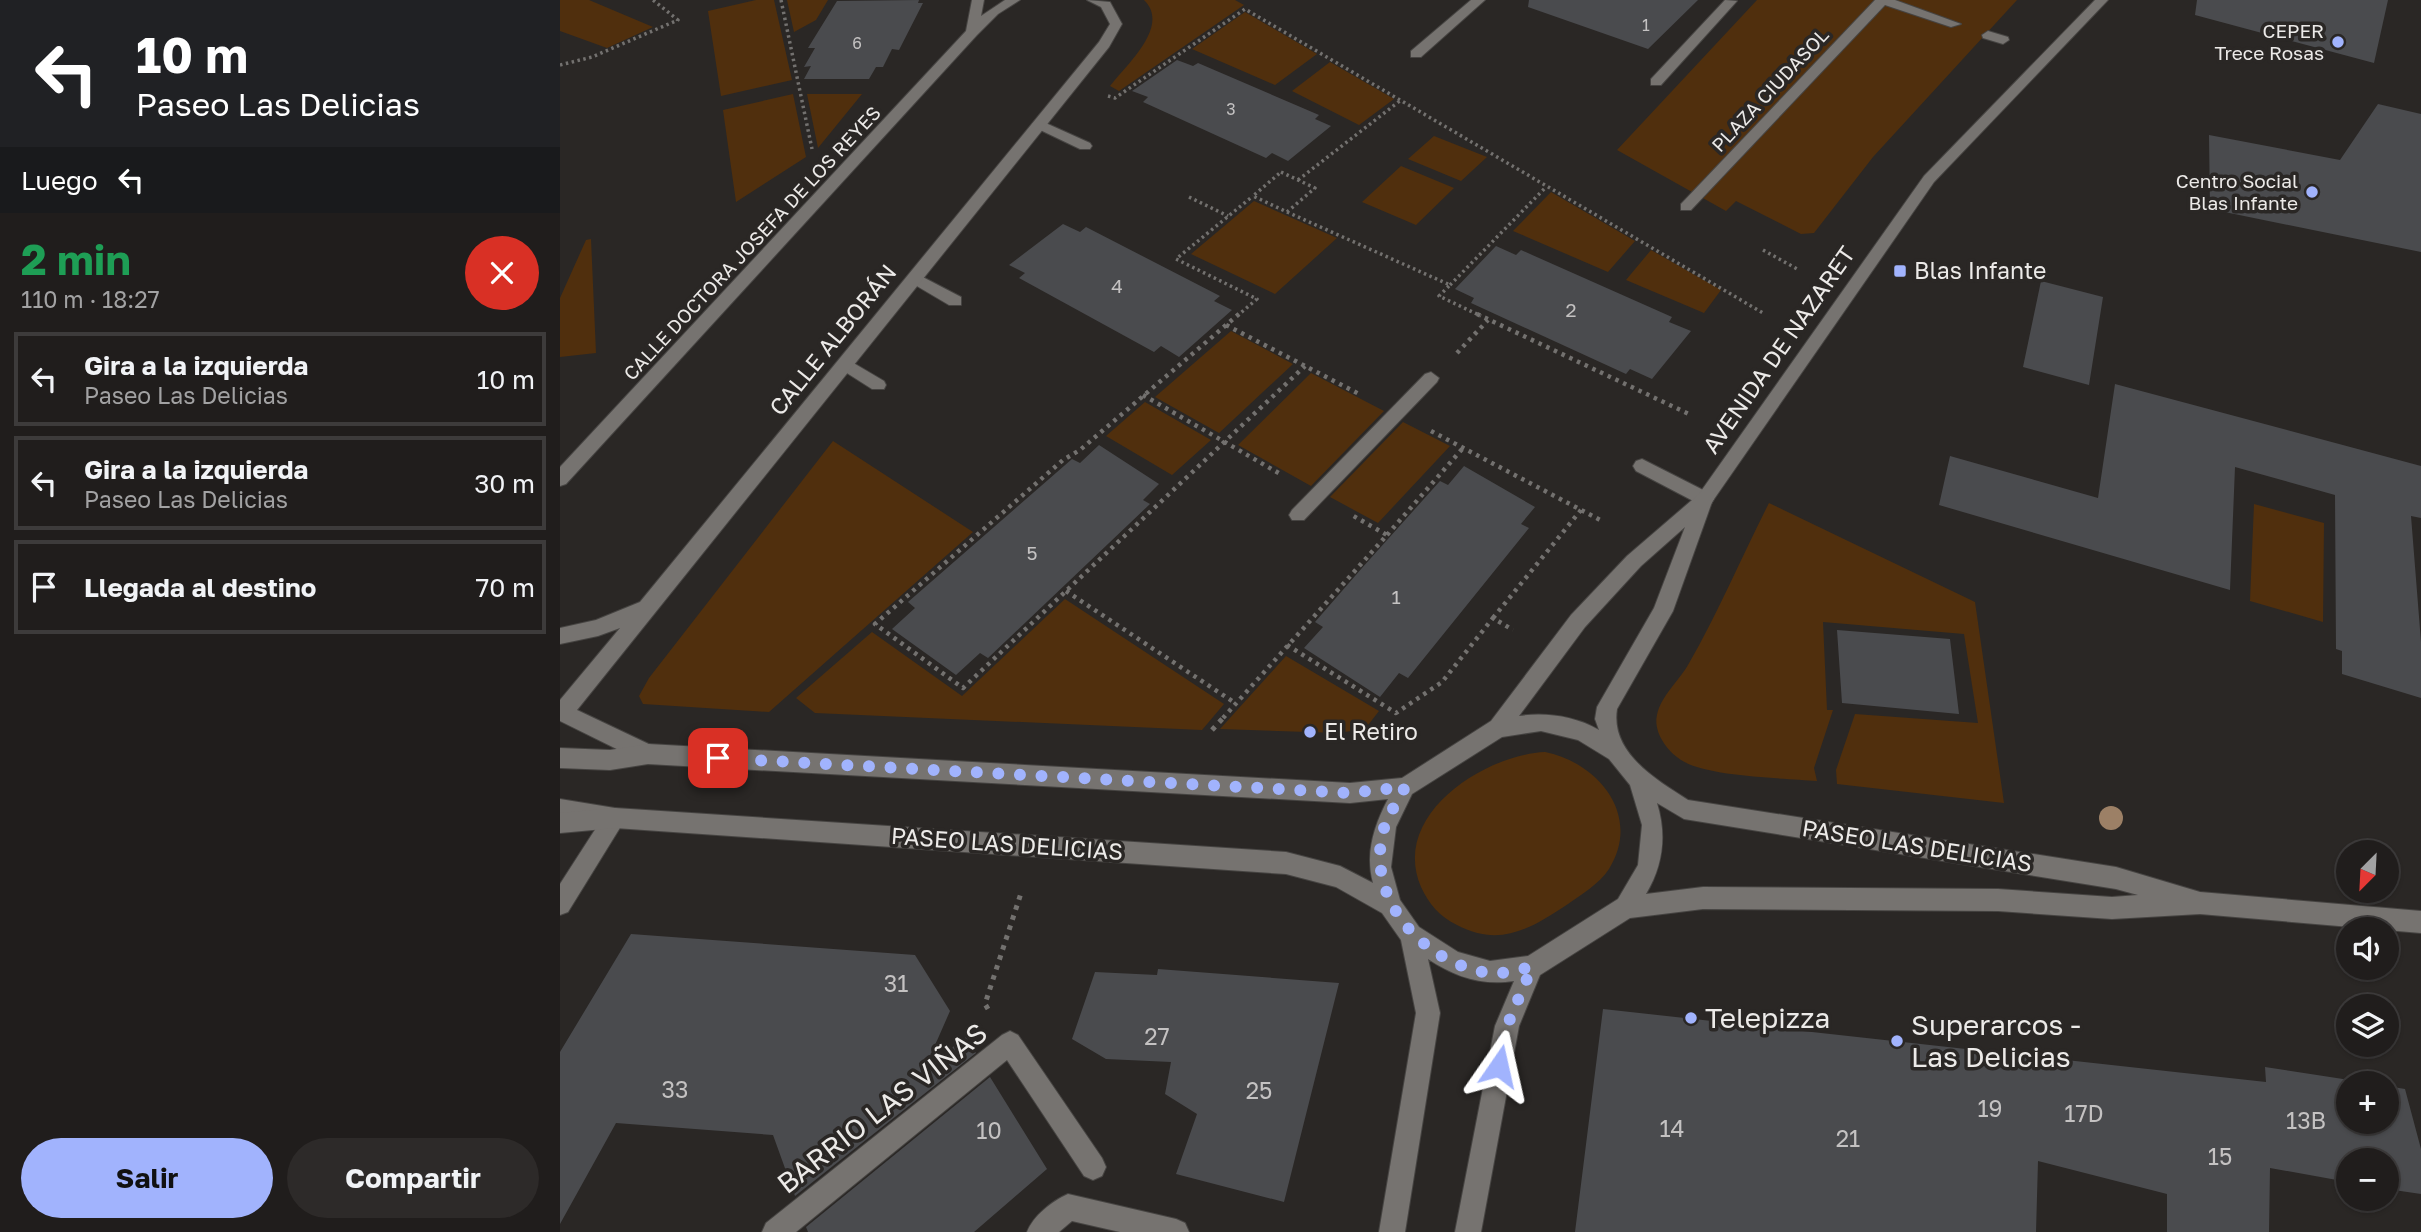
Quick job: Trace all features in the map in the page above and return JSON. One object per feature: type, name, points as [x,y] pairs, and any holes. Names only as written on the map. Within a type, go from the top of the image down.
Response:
[{"type":"street","points":[[972,32],[978,0]]},
{"type":"street","name":"CALLE DOCTORA JOSEFA DE LOS REYES","points":[[560,480],[972,32],[994,11],[1014,0]]},
{"type":"street","name":"CALLE ALBORÁN","points":[[561,712],[1104,44],[1116,24],[1106,5],[1093,0]]},
{"type":"street","points":[[1416,54],[1479,0]]},
{"type":"street","name":"PLAZA CIUDASOL","points":[[1686,207],[1883,0],[1955,24]]},
{"type":"street","name":"AVENIDA DE NAZARET","points":[[1498,728],[1578,621],[1634,561],[1705,499],[1929,179],[2102,0]]},
{"type":"street","points":[[1656,82],[1731,1]]},
{"type":"street","points":[[1988,35],[2003,40]]},
{"type":"street","points":[[1039,124],[1085,146]]},
{"type":"street","points":[[845,364],[878,385]]},
{"type":"street","points":[[1298,514],[1431,378]]},
{"type":"street","points":[[1616,752],[1605,719],[1607,707],[1663,611],[1705,499],[1642,466]]},
{"type":"street","points":[[560,636],[598,628],[648,607]]},
{"type":"street","name":"PASEO LAS DELICIAS","points":[[561,712],[649,754]]},
{"type":"street","name":"PASEO LAS DELICIAS","points":[[560,758],[610,760],[649,754],[1350,793],[1405,787],[1498,728],[1541,722],[1583,732],[1616,752],[1639,780],[1684,809],[2116,878],[2200,903]]},
{"type":"street","name":"PASEO LAS DELICIAS","points":[[1626,907],[1649,868],[1653,825],[1639,780]]},
{"type":"street","name":"PASEO LAS DELICIAS","points":[[1405,787],[1385,826],[1380,867],[1390,905],[1411,934],[1453,961],[1490,973],[1532,967],[1626,907],[1703,898],[1998,900],[2112,908],[2200,903],[2421,922]]},
{"type":"street","name":"PASEO LAS DELICIAS","points":[[560,808],[615,818],[1286,863],[1340,877],[1390,905]]},
{"type":"street","points":[[560,904],[615,818]]},
{"type":"street","name":"PASEO LAS DELICIAS","points":[[560,823],[615,818]]},
{"type":"street","points":[[1392,1232],[1428,1013],[1411,934]]},
{"type":"street","points":[[1468,1232],[1507,1026],[1532,967]]},
{"type":"street","name":"BARRIO LAS VIÑAS","points":[[775,1232],[1010,1043],[1093,1167]]},
{"type":"street","points":[[1040,1232],[1068,1207],[1175,1232]]},
{"type":"lane","points":[[915,278],[955,301]]},
{"type":"path","points":[[560,65],[592,57],[678,20],[653,0]]},
{"type":"path","points":[[781,0],[814,160]]},
{"type":"path","points":[[1115,98],[1245,9],[1763,313]]},
{"type":"path","points":[[1298,180],[1401,100]]},
{"type":"path","points":[[1287,212],[1314,188],[1281,172],[1176,259],[1257,299],[1132,405],[1035,481],[875,624],[963,688],[1305,366]]},
{"type":"path","points":[[1546,187],[1439,296],[1691,415]]},
{"type":"path","points":[[1253,196],[1450,285]]},
{"type":"path","points":[[1189,197],[1228,216]]},
{"type":"path","points":[[1763,250],[1799,270]]},
{"type":"path","points":[[1457,354],[1488,320]]},
{"type":"path","points":[[1226,325],[1604,522]]},
{"type":"path","points":[[1143,395],[1387,535]]},
{"type":"path","points":[[1126,402],[1132,405]]},
{"type":"path","points":[[1212,730],[1463,448]]},
{"type":"path","points":[[1287,645],[1396,713],[1442,682],[1581,510]]},
{"type":"path","points":[[1066,591],[1236,703]]},
{"type":"path","points":[[1493,618],[1513,630]]},
{"type":"path","points":[[1010,1043],[985,1004],[1022,890]]},
{"type":"shaded area","points":[[560,0],[589,0],[653,27],[607,48],[560,31]]},
{"type":"shaded area","points":[[756,0],[774,0],[792,80],[721,96],[708,11]]},
{"type":"shaded area","points":[[787,0],[828,0],[816,20],[794,32]]},
{"type":"shaded area","points":[[1144,0],[1235,0],[1244,5],[1119,91],[1110,86],[1135,56],[1149,33],[1151,10]]},
{"type":"shaded area","points":[[1757,0],[2017,0],[1873,157],[1814,233],[1801,234],[1736,201],[1726,211],[1617,150]]},
{"type":"shaded area","points":[[1245,12],[1317,54],[1275,85],[1192,49]]},
{"type":"shaded area","points":[[1330,62],[1394,99],[1359,125],[1292,91]]},
{"type":"shaded area","points":[[793,94],[806,157],[736,202],[723,110]]},
{"type":"shaded area","points":[[807,94],[862,94],[818,148]]},
{"type":"shaded area","points":[[1434,136],[1487,157],[1461,181],[1408,159]]},
{"type":"shaded area","points":[[1401,166],[1454,188],[1416,225],[1362,202]]},
{"type":"shaded area","points":[[1551,192],[1635,241],[1608,272],[1513,231]]},
{"type":"shaded area","points":[[1254,201],[1337,238],[1275,294],[1191,254]]},
{"type":"shaded area","points":[[591,239],[596,353],[560,357],[560,298],[586,240]]},
{"type":"shaded area","points":[[1651,250],[1721,290],[1704,313],[1626,280]]},
{"type":"shaded area","points":[[1231,331],[1293,364],[1219,433],[1155,397]]},
{"type":"shaded area","points":[[1311,373],[1384,411],[1311,486],[1238,445]]},
{"type":"shaded area","points":[[1145,402],[1211,440],[1172,475],[1106,436]]},
{"type":"shaded area","points":[[1403,422],[1450,446],[1378,523],[1330,497]]},
{"type":"shaded area","points":[[833,441],[973,532],[769,712],[643,704],[639,696],[649,678]]},
{"type":"shaded area","points":[[1769,503],[1975,602],[2004,803],[1837,784],[1836,770],[1855,714],[1978,723],[1964,634],[1823,622],[1827,710],[1833,710],[1814,768],[1817,781],[1746,776],[1708,770],[1681,760],[1666,746],[1657,728],[1659,708],[1699,645]]},
{"type":"shaded area","points":[[2254,504],[2324,523],[2323,622],[2250,601]]},
{"type":"shaded area","points":[[1065,599],[1224,704],[1202,730],[815,713],[796,698],[872,632],[962,696]]},
{"type":"shaded area","points":[[1286,656],[1379,711],[1365,729],[1338,733],[1220,729]]},
{"type":"shaded area","points":[[1545,752],[1582,767],[1598,780],[1610,795],[1621,830],[1618,849],[1609,869],[1595,884],[1568,904],[1542,921],[1515,932],[1487,935],[1451,922],[1431,904],[1424,893],[1415,861],[1419,836],[1431,813],[1471,777],[1496,764]]},
{"type":"building","points":[[919,0],[918,3],[923,3],[899,50],[892,49],[883,67],[876,67],[869,79],[804,79],[811,66],[804,67],[815,48],[808,48],[837,1]]},
{"type":"building","points":[[1529,0],[1698,0],[1648,49],[1528,7]]},
{"type":"building","name":"CEPER Trece Rosas","points":[[2197,0],[2388,0],[2374,63],[2195,15]]},
{"type":"building","points":[[1177,60],[1193,66],[1198,63],[1319,115],[1315,119],[1331,126],[1288,161],[1272,153],[1266,158],[1143,102],[1148,97],[1132,91]]},
{"type":"building","name":"Centro Social Blas Infante","points":[[2378,104],[2421,114],[2421,252],[2210,209],[2209,135],[2340,160]]},
{"type":"building","points":[[1063,224],[1080,232],[1086,227],[1220,296],[1214,301],[1232,310],[1179,357],[1161,346],[1154,352],[1019,278],[1025,273],[1009,265]]},
{"type":"building","points":[[1496,246],[1516,255],[1521,250],[1672,317],[1669,322],[1691,331],[1652,379],[1630,369],[1626,374],[1471,303],[1474,298],[1455,289]]},
{"type":"building","points":[[2041,281],[2103,297],[2089,385],[2023,367]]},
{"type":"building","points":[[2115,384],[2421,466],[2421,518],[2411,516],[2421,642],[2421,698],[2342,674],[2342,651],[2336,649],[2335,495],[2235,467],[2230,590],[1939,505],[1950,456],[2098,498]]},
{"type":"building","points":[[1099,445],[1159,484],[1143,500],[1150,504],[988,658],[980,653],[956,675],[892,629],[915,608],[908,602],[1072,459],[1080,463]]},
{"type":"building","points":[[1464,466],[1535,507],[1521,524],[1529,528],[1408,678],[1399,673],[1380,697],[1304,648],[1323,627],[1315,622],[1362,568],[1440,481],[1448,485]]},
{"type":"building","points":[[1837,630],[1950,639],[1959,714],[1842,703]]},
{"type":"building","points":[[631,934],[915,955],[950,1011],[925,1068],[966,1037],[976,1053],[795,1196],[773,1135],[616,1123],[560,1224],[560,1052]]},
{"type":"building","points":[[1158,969],[1339,983],[1284,1202],[1176,1174],[1197,1114],[1165,1094],[1171,1062],[1106,1059],[1072,1039],[1095,972],[1157,975]]},
{"type":"building","points":[[1603,1009],[2266,1082],[2265,1067],[2336,1078],[2336,1134],[2399,1134],[2399,1088],[2405,1089],[2421,1149],[2421,1194],[2399,1191],[2399,1148],[2336,1148],[2336,1180],[2270,1168],[2269,1232],[2167,1232],[2167,1194],[2038,1161],[2036,1232],[1575,1232]]},
{"type":"building","points":[[990,1077],[1047,1169],[974,1232],[808,1232],[806,1227]]},
{"type":"place","name":"CEPER Trece Rosas","points":[[2338,42]]},
{"type":"place","name":"Centro Social Blas Infante","points":[[2312,192]]},
{"type":"place","name":"Blas Infante","points":[[1900,271]]},
{"type":"place","name":"El Retiro","points":[[1310,732]]},
{"type":"place","name":"Telepizza","points":[[1691,1018]]},
{"type":"place","name":"Superarcos - Las Delicias","points":[[1897,1041]]},
{"type":"route","points":[[718,758],[1350,793],[1405,787],[1385,826],[1380,867],[1390,905],[1411,934],[1453,961],[1490,973],[1532,967],[1507,1026],[1499,1066]]}]
